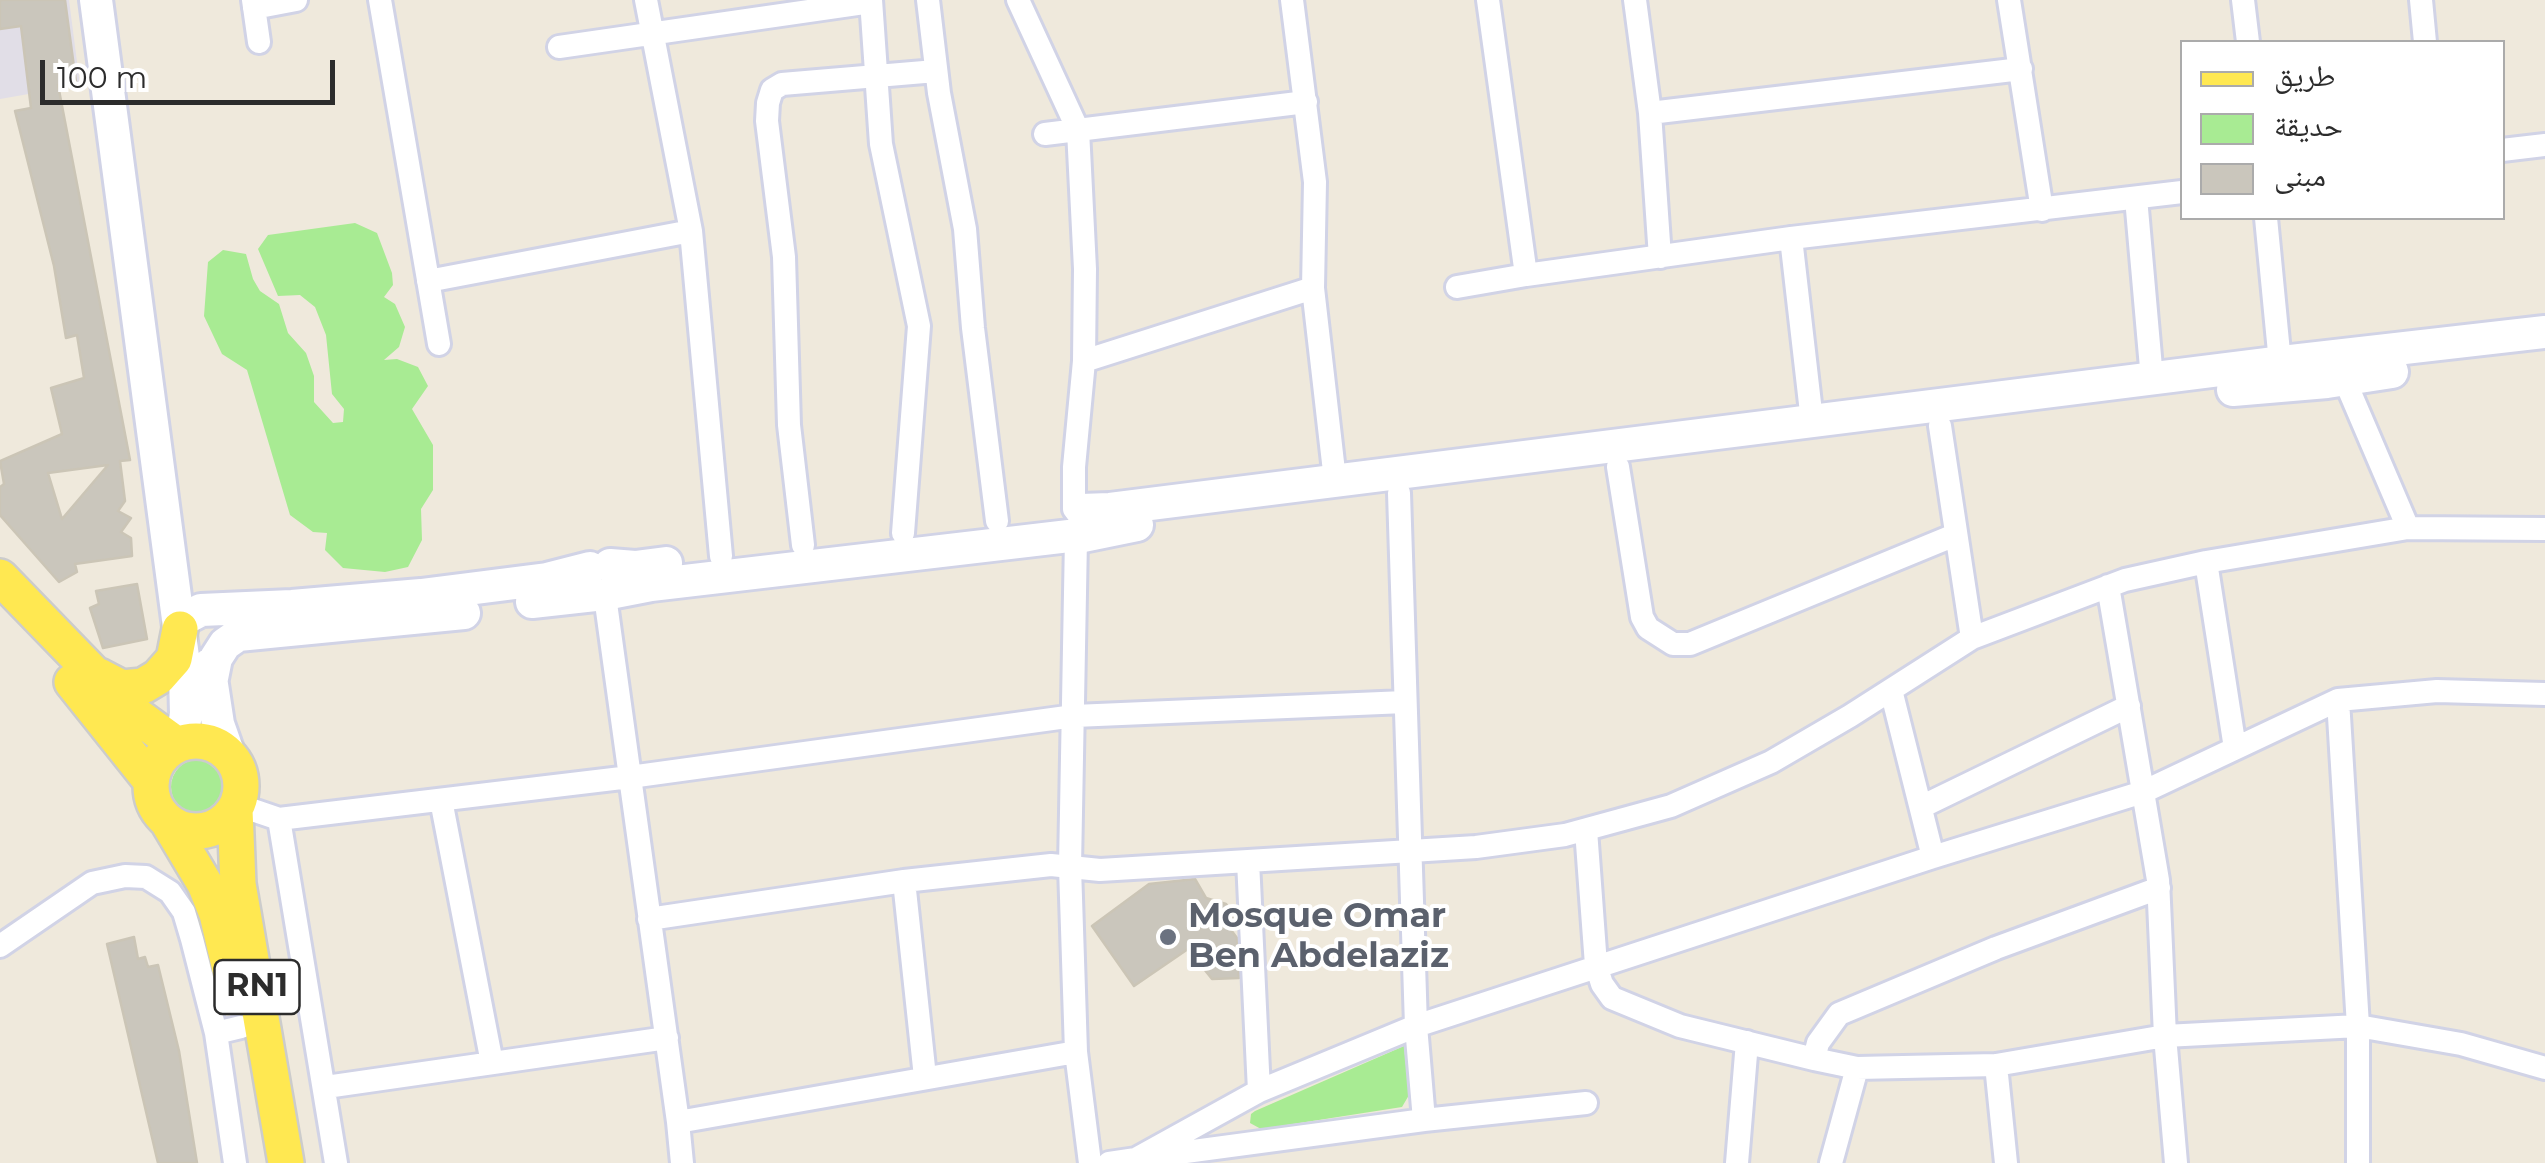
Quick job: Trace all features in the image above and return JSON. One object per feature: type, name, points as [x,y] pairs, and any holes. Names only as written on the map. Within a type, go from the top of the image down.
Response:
[{"type":"main road","points":[[96,0],[162,482],[191,620],[230,755]]},
{"type":"main road","points":[[2340,368],[2545,332]]},
{"type":"main road","points":[[211,684],[216,658],[225,644],[238,635],[424,618],[602,584],[635,567],[997,521],[1124,526],[1940,426],[2282,374],[2545,355]]},
{"type":"main road","points":[[191,620],[547,579],[651,585],[1075,523],[1110,510],[1336,480],[2152,379],[2282,374]]},
{"type":"main road","points":[[0,576],[129,710],[179,744]]},
{"type":"main road","name":"RN1","points":[[0,598],[94,707],[151,782],[158,811],[205,884],[228,956],[228,1030],[262,1163]]},
{"type":"main road","points":[[88,669],[122,688],[143,686],[158,677],[174,658],[191,620]]},
{"type":"main road","points":[[179,744],[191,620]]},
{"type":"main road","points":[[151,782],[164,754],[179,744],[207,742],[230,755]]},
{"type":"main road","name":"RN1","points":[[230,755],[241,779],[236,807],[238,884],[286,1163]]},
{"type":"main road","points":[[168,822],[182,830],[212,829],[236,807]]},
{"type":"street","points":[[259,42],[254,4],[296,0]]},
{"type":"street","points":[[380,0],[439,344]]},
{"type":"street","points":[[646,0],[691,231],[721,556]]},
{"type":"street","points":[[928,0],[936,71],[966,229],[973,328],[997,521]]},
{"type":"street","points":[[1018,0],[1078,130],[1085,269],[1084,361],[1074,467],[1070,867],[1076,1052],[1090,1163]]},
{"type":"street","points":[[1292,0],[1315,182],[1314,288],[1336,480]]},
{"type":"street","points":[[1488,0],[1526,275]]},
{"type":"street","points":[[1635,0],[1650,113],[1660,257]]},
{"type":"street","points":[[2009,0],[2042,210]]},
{"type":"street","points":[[2244,0],[2248,40]]},
{"type":"street","points":[[2421,0],[2425,40]]},
{"type":"street","points":[[559,48],[653,35],[751,10],[871,1],[881,144],[919,326],[903,533]]},
{"type":"street","points":[[1650,113],[2021,69]]},
{"type":"street","points":[[803,546],[788,425],[784,257],[768,103],[772,90],[782,84],[936,71]]},
{"type":"street","points":[[1045,134],[1306,102]]},
{"type":"street","points":[[2505,150],[2545,145]]},
{"type":"street","points":[[1457,287],[1791,238],[2180,192]]},
{"type":"street","points":[[2136,198],[2152,379]]},
{"type":"street","points":[[2266,220],[2282,374]]},
{"type":"street","points":[[428,281],[691,231]]},
{"type":"street","points":[[1791,238],[1812,421]]},
{"type":"street","points":[[1084,361],[1314,288]]},
{"type":"street","points":[[2340,368],[2408,528]]},
{"type":"street","points":[[1940,426],[1972,638]]},
{"type":"street","points":[[1618,466],[1642,617],[1648,628],[1673,644],[1690,644],[1956,535]]},
{"type":"street","points":[[1399,493],[1416,1026],[1424,1120]]},
{"type":"street","points":[[649,919],[904,881],[1052,865],[1100,870],[1476,848],[1586,830],[1671,806],[1770,762],[1972,638],[2108,586],[2206,562],[2408,528],[2545,529]]},
{"type":"street","points":[[2206,562],[2235,748]]},
{"type":"street","points":[[602,584],[682,1163]]},
{"type":"street","points":[[2108,586],[2159,888],[2165,1036],[2176,1163]]},
{"type":"street","points":[[1891,690],[1934,857]]},
{"type":"street","points":[[1136,1161],[1259,1091],[1416,1026],[2143,792],[2338,700],[2437,691],[2545,694]]},
{"type":"street","points":[[2338,700],[2358,1026],[2358,1163]]},
{"type":"street","points":[[236,807],[279,819],[630,777],[1074,716],[1405,702]]},
{"type":"street","points":[[1921,807],[2129,706]]},
{"type":"street","points":[[441,800],[492,1064]]},
{"type":"street","points":[[279,819],[336,1163]]},
{"type":"street","points":[[1586,830],[1596,966],[1602,984],[1612,998],[1627,1007],[1680,1026],[1857,1068],[1996,1065],[2165,1036],[2358,1026],[2461,1044],[2545,1068]]},
{"type":"street","points":[[1248,861],[1259,1091]]},
{"type":"street","points":[[0,946],[92,882],[146,877],[170,892],[184,912],[228,1030],[235,1163]]},
{"type":"street","points":[[904,881],[926,1076]]},
{"type":"street","points":[[1814,1059],[1818,1043],[1839,1014],[1996,948],[2159,888]]},
{"type":"street","points":[[326,1087],[667,1038]]},
{"type":"street","points":[[1737,1163],[1747,1042]]},
{"type":"street","points":[[678,1122],[1076,1052]]},
{"type":"street","points":[[1996,1065],[2006,1163]]},
{"type":"street","points":[[1831,1163],[1857,1068]]},
{"type":"street","points":[[1108,1163],[1424,1120],[1586,1104]]},
{"type":"shaded area","points":[[0,0],[69,0],[80,85],[0,99]]},
{"type":"green space","points":[[355,223],[377,233],[392,273],[393,285],[384,297],[395,304],[405,327],[399,347],[384,360],[397,359],[418,367],[428,386],[412,409],[433,445],[433,490],[421,509],[422,540],[408,567],[385,572],[343,568],[325,550],[327,533],[313,532],[290,515],[247,370],[222,354],[204,316],[208,262],[223,250],[246,254],[260,291],[279,304],[288,333],[306,353],[314,376],[314,402],[333,423],[343,422],[344,409],[332,394],[326,335],[315,307],[300,295],[278,296],[258,249],[268,235]]},
{"type":"green space","points":[[199,759],[219,767],[227,787],[219,807],[199,815],[179,807],[171,787],[179,767]]},
{"type":"green space","points":[[1404,1046],[1409,1095],[1402,1107],[1261,1129],[1250,1123],[1255,1111]]},
{"type":"building","points":[[0,0],[65,0],[76,82],[58,85],[130,460],[120,461],[125,501],[118,511],[131,518],[121,532],[131,538],[132,556],[75,564],[77,572],[59,582],[0,515],[0,487],[4,484],[0,461],[62,434],[51,388],[84,378],[77,335],[66,338],[54,266],[15,111],[31,108],[21,26],[0,29]],"holes":[[[108,465],[62,519],[48,473]]]},
{"type":"building","points":[[137,584],[147,639],[103,648],[90,608],[99,604],[96,591]]},
{"type":"building","name":"Mosque Omar Ben Abdelaziz","points":[[1195,879],[1206,898],[1226,904],[1236,919],[1231,930],[1237,938],[1239,978],[1212,979],[1188,949],[1134,986],[1092,926],[1149,884]]},
{"type":"building","points":[[134,937],[138,959],[145,957],[148,967],[158,965],[179,1051],[197,1163],[158,1163],[107,944]]},
{"type":"place","name":"Mosque Omar Ben Abdelaziz","points":[[1168,937]]}]
